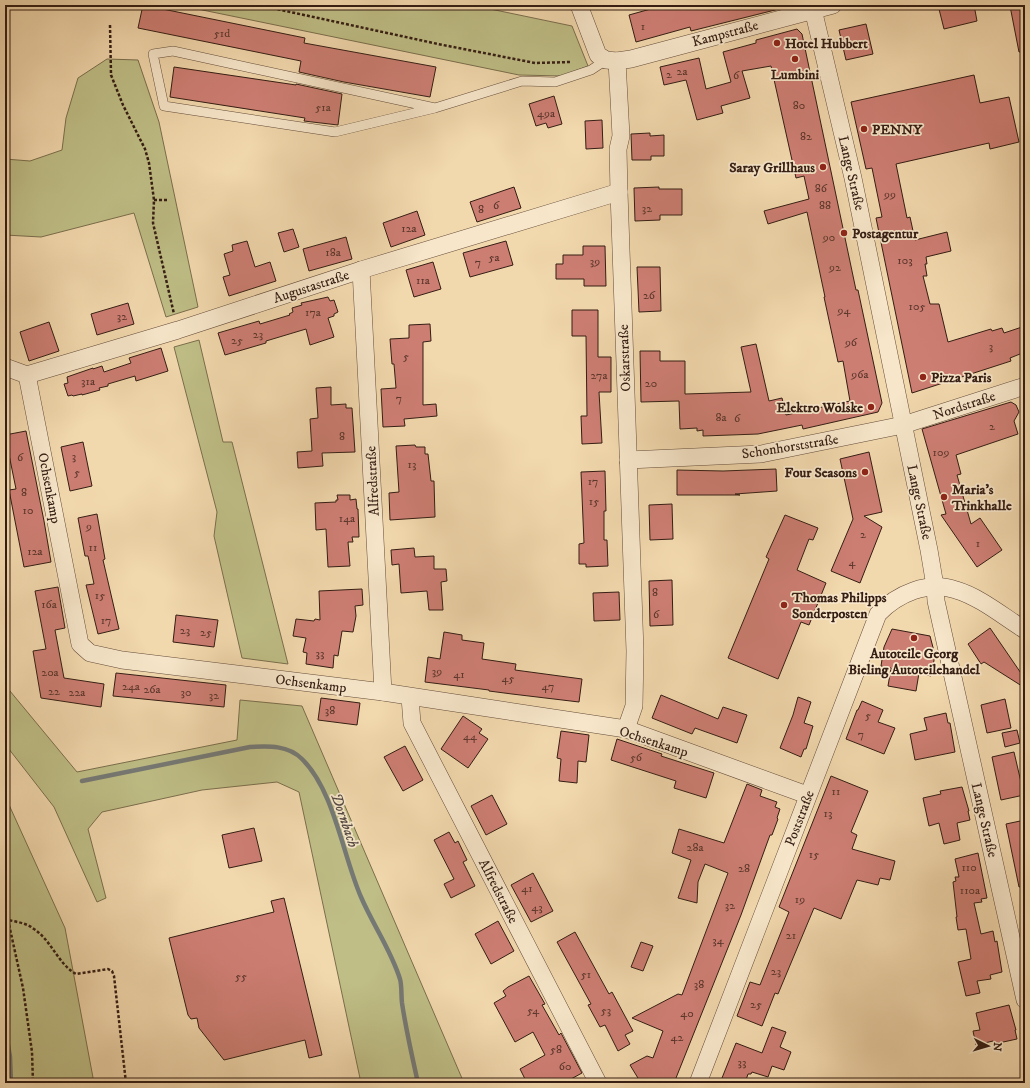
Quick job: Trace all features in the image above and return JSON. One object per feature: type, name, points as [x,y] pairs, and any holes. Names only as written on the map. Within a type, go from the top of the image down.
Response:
[{"type":"street","points":[[579,5],[598,55],[612,61]]},
{"type":"street","name":"Kampstraße","points":[[612,61],[631,59],[812,7],[833,5]]},
{"type":"street","name":"Lange Straße","points":[[812,7],[853,178],[929,550],[938,612],[1025,1000]]},
{"type":"street","name":"Oskarstraße","points":[[612,61],[621,136],[618,149],[619,192],[635,658],[634,706],[626,729]]},
{"type":"street","name":"Augustastraße","points":[[27,375],[178,330],[361,270],[619,192]]},
{"type":"street","name":"Alfredstraße","points":[[361,270],[383,692]]},
{"type":"street","points":[[5,367],[27,375]]},
{"type":"street","name":"Ochsenkamp","points":[[27,375],[80,644],[90,653],[122,660],[383,692],[626,729],[807,795]]},
{"type":"street","name":"Nordstraße","points":[[903,425],[1025,386]]},
{"type":"street","name":"Schonhorststraße","points":[[628,460],[761,454],[903,425]]},
{"type":"street","points":[[935,586],[956,589],[1025,630]]},
{"type":"street","name":"Poststraße","points":[[698,1083],[807,795],[878,614],[891,602],[911,592],[935,586]]},
{"type":"street","name":"Alfredstraße","points":[[410,696],[412,723],[598,1083]]},
{"type":"lane","points":[[436,108],[173,50],[153,54],[164,106],[335,132],[436,108],[522,81],[555,82],[612,61]]},
{"type":"path","points":[[258,5],[535,63],[572,62]]},
{"type":"path","points":[[110,25],[111,75],[123,105],[145,149],[149,163],[154,200],[153,222],[178,330]]},
{"type":"path","points":[[154,200],[167,200]]},
{"type":"path","points":[[5,912],[24,988],[32,1052],[33,1083]]},
{"type":"path","points":[[8,920],[23,923],[34,928],[41,934],[67,969],[76,974],[108,969],[112,971],[114,976],[126,1083]]},
{"type":"shaded area","points":[[178,5],[471,5],[572,26],[588,66],[562,76],[519,75]]},
{"type":"shaded area","points":[[107,59],[138,60],[159,122],[198,307],[166,317],[134,213],[41,237],[5,235],[5,159],[30,161],[62,150],[66,118],[78,78]]},
{"type":"shaded area","points":[[199,340],[223,442],[232,442],[288,664],[242,658],[214,536],[217,512],[174,347]]},
{"type":"shaded area","points":[[5,685],[77,772],[237,740],[240,700],[302,706],[464,1083],[361,1083],[299,792],[277,782],[202,790],[102,812],[88,829],[106,898],[97,902],[54,807],[5,744]]},
{"type":"shaded area","points":[[5,796],[65,928],[94,1083],[5,1083]]},
{"type":"building","points":[[143,5],[305,38],[304,43],[436,67],[430,97],[344,82],[299,72],[301,61],[138,28]]},
{"type":"building","points":[[665,5],[672,5],[673,8],[685,5],[779,5],[779,9],[691,31],[690,27],[636,42],[629,15]]},
{"type":"building","points":[[938,5],[974,5],[977,21],[944,29]]},
{"type":"building","points":[[1025,5],[1025,51],[1019,52],[1010,6]]},
{"type":"building","points":[[866,24],[873,54],[846,60],[839,30]]},
{"type":"building","points":[[797,29],[802,34],[856,290],[858,290],[882,403],[878,412],[803,429],[802,425],[758,434],[703,436],[703,430],[697,431],[697,428],[680,429],[679,401],[641,402],[640,351],[660,351],[660,361],[685,361],[685,394],[751,392],[741,347],[756,344],[769,401],[782,398],[786,415],[850,401],[843,361],[838,362],[807,212],[768,224],[764,211],[809,199],[804,176],[796,178],[771,66],[742,71],[750,98],[721,106],[723,113],[697,120],[686,80],[664,85],[660,67],[699,58],[706,89],[731,82],[723,52],[756,43],[756,40]]},
{"type":"building","points":[[174,67],[296,84],[342,94],[338,125],[304,121],[305,118],[170,97]]},
{"type":"building","points":[[974,75],[980,103],[1009,97],[1019,142],[990,149],[989,143],[896,164],[907,218],[910,217],[915,240],[947,232],[951,251],[926,257],[927,264],[925,264],[927,276],[923,276],[930,304],[939,304],[948,342],[991,329],[992,331],[1002,328],[1004,333],[1025,326],[1025,352],[1010,358],[1011,361],[912,393],[876,218],[882,217],[872,168],[866,169],[851,102]]},
{"type":"building","points":[[554,96],[562,124],[548,128],[546,123],[536,126],[529,104]]},
{"type":"building","points":[[602,120],[603,148],[586,149],[585,121]]},
{"type":"building","points":[[650,133],[650,136],[664,135],[664,156],[651,156],[651,160],[632,160],[631,134]]},
{"type":"building","points":[[514,187],[521,208],[477,222],[470,202]]},
{"type":"building","points":[[659,187],[659,189],[682,189],[682,215],[660,215],[660,220],[635,221],[634,188]]},
{"type":"building","points":[[417,211],[425,235],[391,247],[383,223]]},
{"type":"building","points":[[293,229],[299,247],[284,252],[278,233]]},
{"type":"building","points":[[346,237],[352,259],[309,271],[303,249]]},
{"type":"building","points":[[247,241],[255,267],[270,262],[276,281],[229,296],[223,277],[230,275],[224,254],[233,251],[232,245]]},
{"type":"building","points":[[506,241],[513,265],[470,277],[463,253]]},
{"type":"building","points":[[583,246],[605,246],[606,286],[584,286],[584,279],[556,279],[556,264],[563,264],[563,255],[583,255]]},
{"type":"building","points":[[433,262],[441,289],[414,297],[406,270]]},
{"type":"building","points":[[637,267],[660,267],[661,311],[639,312]]},
{"type":"building","points":[[328,297],[330,301],[334,300],[338,312],[334,314],[334,316],[328,318],[334,337],[310,345],[306,329],[225,355],[218,333],[259,321],[260,324],[290,315],[289,314],[293,312],[292,308],[302,305],[301,303]]},
{"type":"building","points":[[128,303],[134,324],[97,335],[91,314]]},
{"type":"building","points":[[572,310],[598,310],[598,357],[611,357],[611,392],[599,392],[602,443],[582,444],[581,416],[587,416],[586,336],[572,336]]},
{"type":"building","points":[[49,322],[59,351],[29,361],[20,332]]},
{"type":"building","points":[[430,324],[431,341],[423,342],[423,405],[436,404],[437,416],[404,419],[405,426],[383,427],[381,389],[396,388],[390,339],[409,338],[409,325]]},
{"type":"building","points":[[161,348],[168,371],[136,381],[135,376],[108,384],[108,386],[99,388],[100,390],[82,395],[68,396],[64,384],[68,383],[67,377],[102,366],[104,372],[131,363],[129,358]]},
{"type":"building","points":[[331,387],[331,405],[346,404],[346,408],[352,408],[355,452],[322,453],[323,466],[298,468],[297,452],[312,451],[310,419],[318,418],[316,388]]},
{"type":"building","points":[[1011,402],[1016,405],[1019,412],[1014,421],[1018,434],[956,455],[961,474],[957,475],[971,524],[980,518],[1002,550],[977,567],[941,515],[946,514],[922,429]]},
{"type":"building","points":[[26,431],[51,562],[24,567],[9,490],[16,489],[5,435]]},
{"type":"building","points":[[83,442],[92,486],[70,491],[61,447]]},
{"type":"building","points":[[415,445],[416,447],[425,447],[425,454],[428,454],[431,481],[434,481],[435,517],[390,520],[389,493],[399,492],[396,446]]},
{"type":"building","points":[[869,452],[882,512],[864,516],[882,527],[860,583],[831,571],[853,519],[840,459]]},
{"type":"building","points":[[776,469],[777,491],[735,494],[740,495],[677,495],[677,470],[723,471]]},
{"type":"building","points":[[605,471],[606,511],[604,511],[604,540],[607,540],[608,566],[586,567],[586,564],[579,564],[579,544],[584,543],[581,472]]},
{"type":"building","points":[[337,495],[350,495],[350,500],[356,499],[358,509],[359,537],[352,537],[353,542],[348,542],[350,566],[328,567],[326,529],[316,530],[315,503],[336,502],[336,500],[338,500]]},
{"type":"building","points":[[672,504],[673,539],[650,540],[649,505]]},
{"type":"building","points":[[97,514],[105,559],[103,560],[119,629],[98,634],[86,585],[94,584],[88,556],[85,556],[78,518]]},
{"type":"building","name":"Thomas Philipps Sonderposten","points":[[785,515],[818,528],[813,540],[809,539],[797,570],[826,583],[809,625],[801,622],[778,679],[728,658],[769,559],[766,557]]},
{"type":"building","points":[[414,548],[415,557],[434,556],[434,569],[446,569],[447,581],[441,582],[443,610],[429,610],[427,591],[401,593],[399,564],[392,565],[391,550]]},
{"type":"building","points":[[672,580],[673,625],[650,626],[649,581]]},
{"type":"building","points":[[58,587],[65,628],[55,630],[64,678],[104,684],[101,707],[41,698],[33,651],[46,649],[35,591]]},
{"type":"building","points":[[362,589],[363,605],[355,606],[356,616],[353,632],[342,631],[338,656],[334,655],[333,668],[306,664],[307,653],[303,652],[306,638],[293,636],[296,619],[314,621],[315,619],[320,620],[319,591]]},
{"type":"building","points":[[619,592],[620,620],[594,621],[593,593]]},
{"type":"building","points":[[176,615],[218,620],[214,647],[173,642]]},
{"type":"building","points":[[990,628],[1025,679],[1025,688],[984,662],[981,664],[968,644]]},
{"type":"building","points":[[892,629],[930,636],[935,655],[931,676],[919,673],[916,691],[888,686],[891,668],[881,666],[884,647]]},
{"type":"building","points":[[444,632],[462,635],[462,640],[484,643],[482,659],[516,664],[515,670],[582,679],[579,702],[425,682],[428,657],[440,659]]},
{"type":"building","points":[[116,673],[226,685],[224,707],[113,696]]},
{"type":"building","points":[[661,695],[718,719],[723,707],[747,715],[737,743],[695,728],[692,734],[652,718]]},
{"type":"building","points":[[798,697],[811,702],[804,723],[813,726],[806,749],[804,749],[801,757],[780,748],[793,715]]},
{"type":"building","points":[[321,698],[360,703],[357,725],[318,720]]},
{"type":"building","points":[[1005,699],[1011,728],[987,733],[981,705]]},
{"type":"building","points":[[862,701],[883,710],[878,722],[895,728],[884,754],[846,739]]},
{"type":"building","points":[[946,713],[948,723],[950,723],[955,752],[915,760],[910,734],[927,730],[924,718]]},
{"type":"building","points":[[463,716],[482,729],[479,733],[488,739],[468,768],[441,749]]},
{"type":"building","points":[[1017,730],[1020,743],[1005,747],[1002,733]]},
{"type":"building","points":[[561,731],[589,735],[586,762],[578,761],[577,783],[559,781],[561,759],[557,758]]},
{"type":"building","points":[[617,739],[662,754],[661,756],[714,773],[706,798],[674,788],[676,781],[611,760]]},
{"type":"building","points":[[405,746],[423,780],[403,791],[384,757]]},
{"type":"building","points":[[1014,752],[1024,795],[1001,800],[992,757]]},
{"type":"building","points":[[831,776],[868,791],[851,832],[857,835],[852,849],[895,861],[890,880],[880,878],[878,885],[857,880],[841,919],[814,908],[778,994],[775,993],[762,1026],[737,1016],[750,982],[760,985],[789,912],[779,907]]},
{"type":"building","points":[[747,784],[762,790],[760,796],[777,802],[775,807],[780,809],[778,819],[772,835],[770,835],[741,915],[674,1083],[641,1083],[630,1065],[647,1056],[653,1058],[663,1031],[632,1018],[678,994],[682,995],[728,873],[705,864],[698,882],[697,903],[678,898],[691,860],[672,853],[679,829],[724,843]]},
{"type":"building","points":[[962,787],[970,820],[957,823],[960,840],[944,844],[939,823],[929,826],[923,798],[941,794],[940,791]]},
{"type":"building","points":[[492,795],[507,824],[486,835],[471,806]]},
{"type":"building","points":[[1025,820],[1025,886],[1019,887],[1006,824]]},
{"type":"building","points":[[254,828],[262,861],[229,868],[222,835]]},
{"type":"building","points":[[449,832],[455,843],[458,841],[467,860],[463,862],[475,886],[451,898],[444,884],[454,879],[434,840]]},
{"type":"building","points":[[978,853],[987,898],[981,899],[982,902],[974,903],[981,934],[993,931],[995,942],[997,941],[1002,972],[990,975],[991,979],[977,981],[980,993],[966,996],[958,962],[971,959],[966,929],[958,930],[953,882],[956,881],[955,877],[959,877],[955,859]]},
{"type":"building","points":[[533,873],[553,911],[531,922],[511,885]]},
{"type":"building","points":[[284,898],[322,1055],[309,1058],[305,1040],[224,1060],[199,1028],[197,1018],[191,1019],[188,1015],[169,938],[274,912],[271,901]]},
{"type":"building","points":[[498,921],[514,951],[491,964],[475,934]]},
{"type":"building","points":[[575,932],[609,994],[612,992],[633,1031],[625,1035],[630,1044],[618,1051],[605,1025],[600,1027],[588,1005],[591,1004],[557,942]]},
{"type":"building","points":[[641,942],[653,946],[643,971],[631,967]]},
{"type":"building","points":[[529,976],[545,1004],[542,1005],[559,1035],[561,1033],[582,1073],[571,1079],[573,1083],[527,1083],[520,1069],[545,1055],[533,1032],[515,1042],[494,1003],[506,996],[503,991],[508,987]]},
{"type":"building","points":[[1009,1005],[1017,1039],[994,1044],[993,1041],[976,1045],[973,1031],[980,1030],[976,1013]]},
{"type":"building","points":[[772,1027],[786,1032],[780,1047],[791,1052],[784,1070],[772,1066],[768,1077],[752,1072],[751,1074],[748,1074],[745,1083],[720,1083],[736,1043],[762,1053]]},
{"type":"waterway","name":"Dornbach","points":[[82,781],[250,747],[278,747],[297,754],[313,772],[330,805],[361,897],[396,968],[401,982],[402,1000],[409,1043],[418,1083]]},
{"type":"waterway","points":[[5,1028],[10,1057],[11,1083]]},
{"type":"place","name":"Hotel Hubbert","points":[[777,43]]},
{"type":"place","name":"Lumbini","points":[[795,59]]},
{"type":"place","name":"PENNY","points":[[864,129]]},
{"type":"place","name":"Saray Grillhaus","points":[[823,167]]},
{"type":"place","name":"Postagentur","points":[[844,233]]},
{"type":"place","name":"Pizza Paris","points":[[923,377]]},
{"type":"place","name":"Elektro Wolske","points":[[871,407]]},
{"type":"place","name":"Four Seasons","points":[[865,472]]},
{"type":"place","name":"Maria’s Trinkhalle","points":[[944,497]]},
{"type":"place","name":"Thomas Philipps Sonderposten","points":[[784,605]]},
{"type":"place","name":"Autoteile Georg Bieling Autoteilehandel","points":[[914,638]]}]
